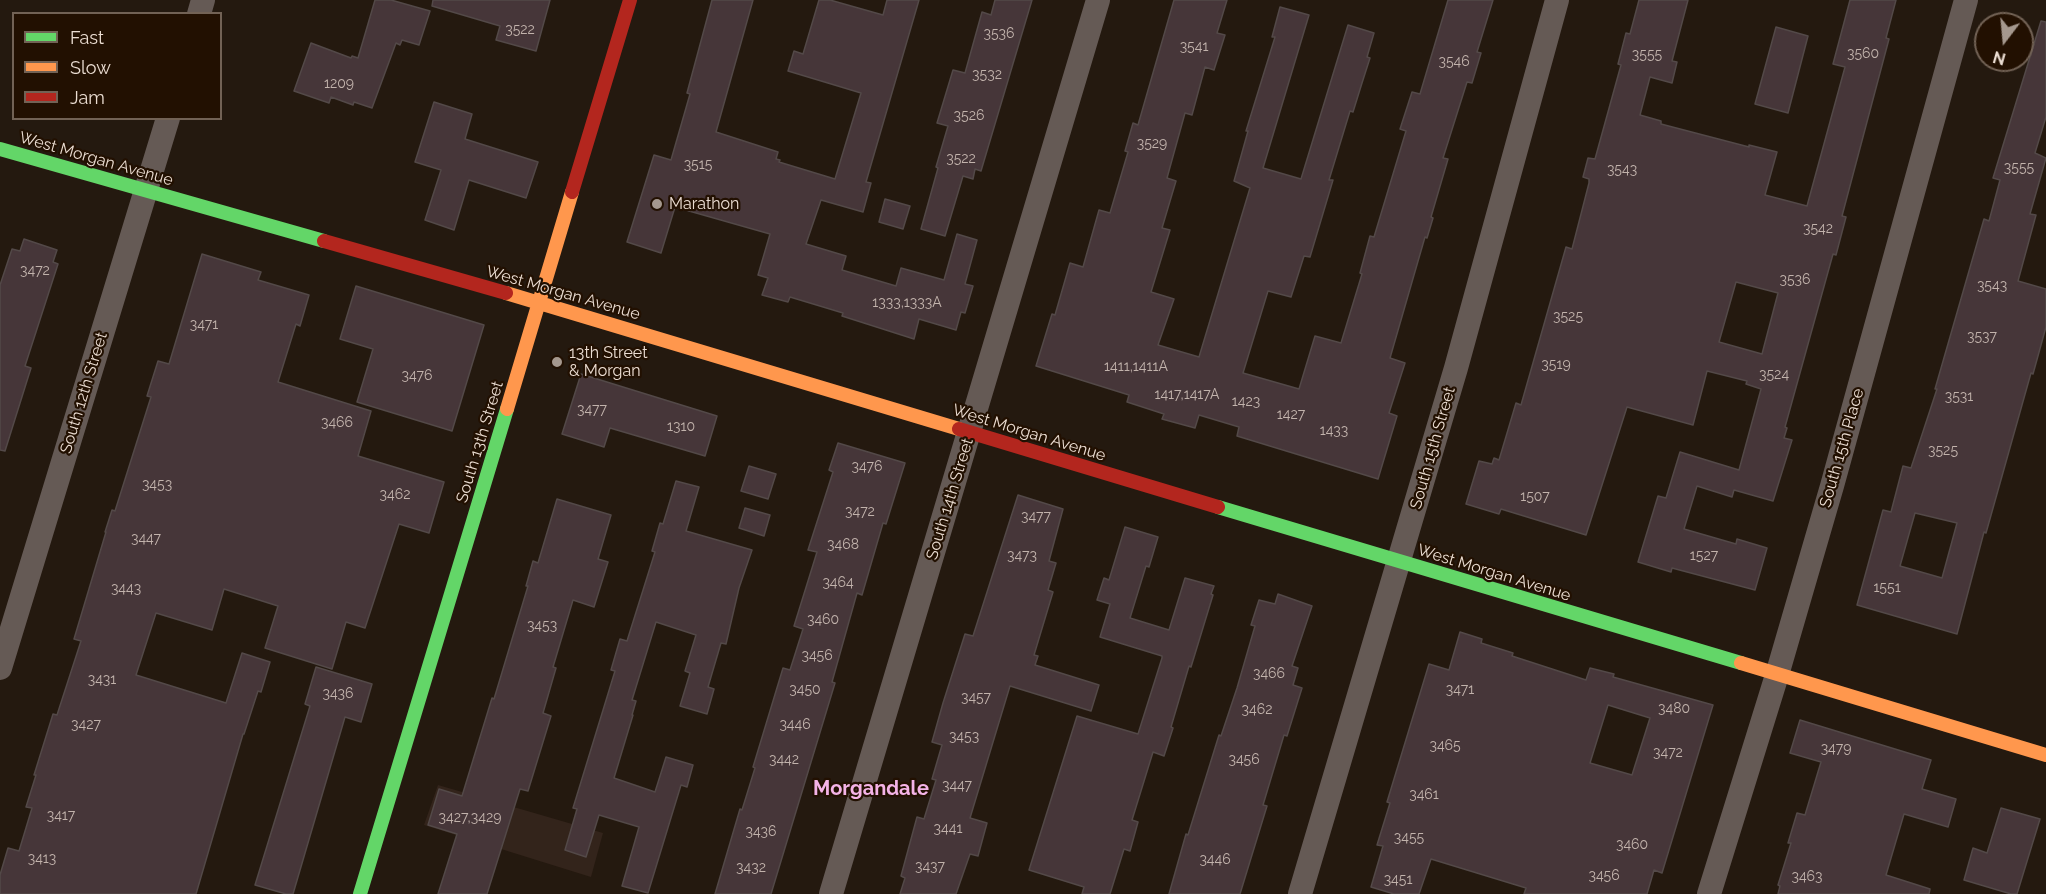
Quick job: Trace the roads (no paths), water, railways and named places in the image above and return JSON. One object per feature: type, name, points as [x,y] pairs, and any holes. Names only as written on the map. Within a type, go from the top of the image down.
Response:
[{"type":"street","name":"South 13th Street","points":[[360,894],[630,0]]},
{"type":"street","name":"South 14th Street","points":[[831,894],[971,432],[1098,0]]},
{"type":"street","name":"South 15th Street","points":[[1300,894],[1456,368],[1557,0]]},
{"type":"street","name":"South 15th Place","points":[[1709,894],[1777,675],[1832,486],[1966,0]]},
{"type":"street","name":"South 12th Street","points":[[0,668],[167,120]]},
{"type":"street","name":"West Morgan Avenue","points":[[0,148],[540,303],[2046,756]]},
{"type":"place","name":"Marathon","points":[[657,204]]},
{"type":"place","name":"13th Street & Morgan","points":[[557,362]]},
{"type":"district","name":"Morgandale","points":[[871,789]]}]
